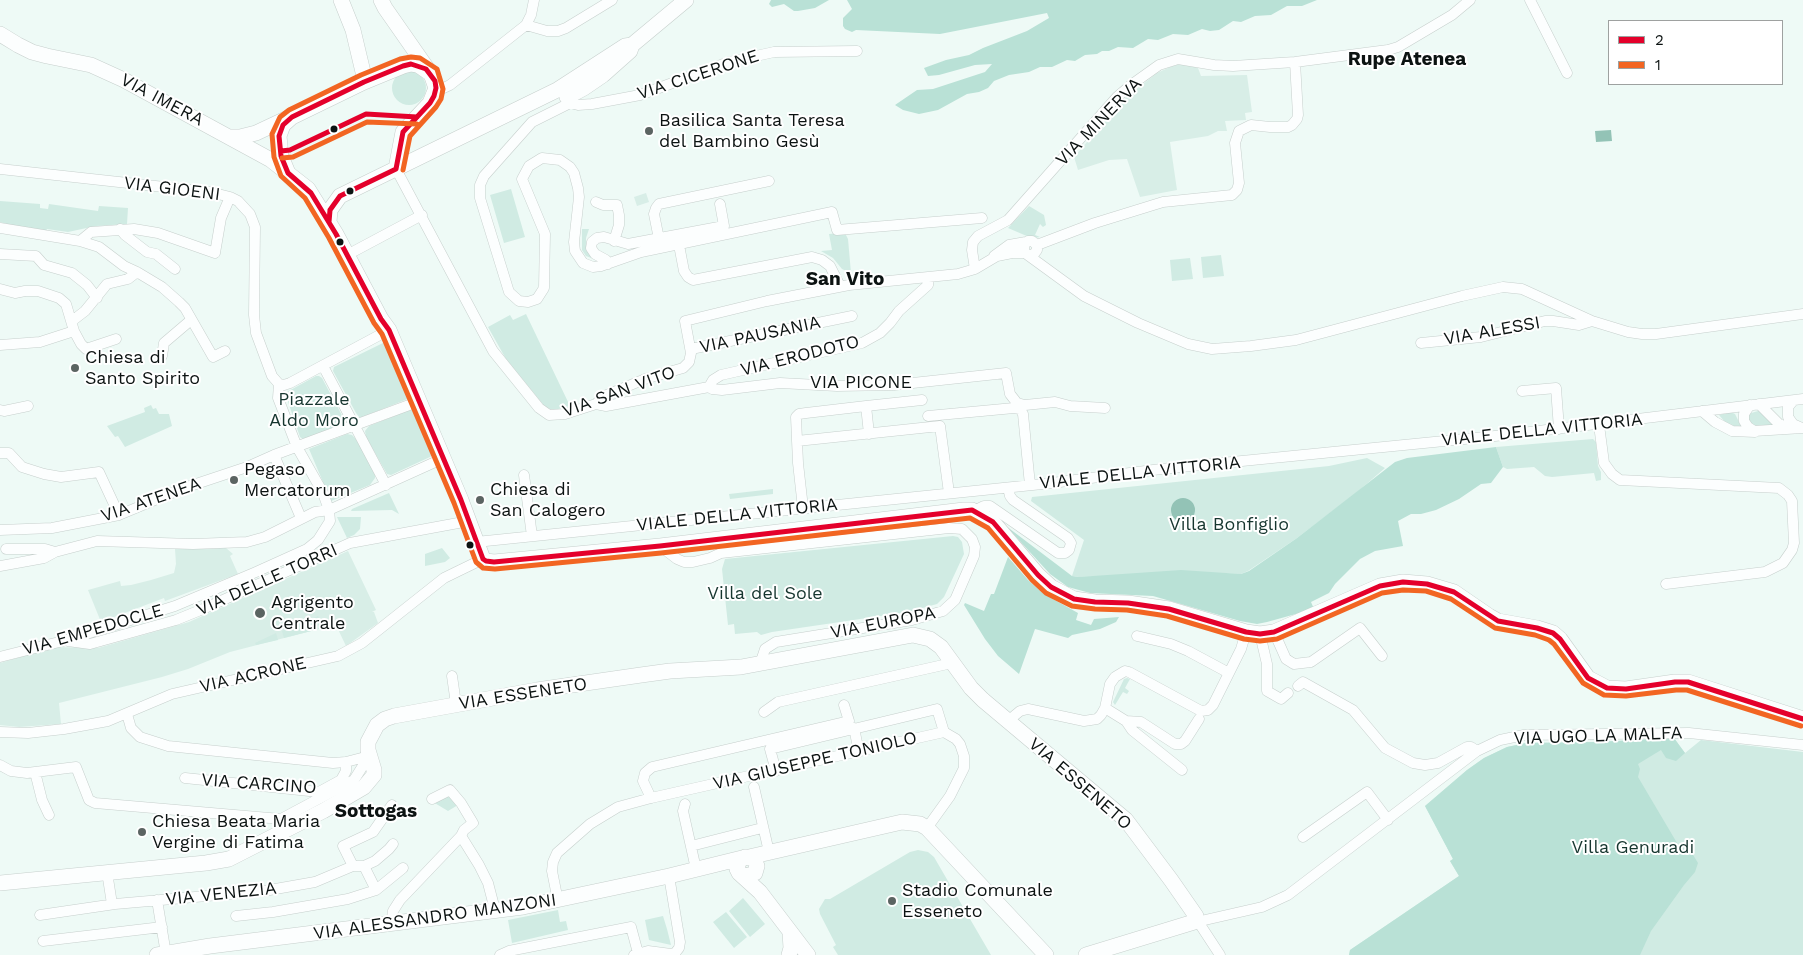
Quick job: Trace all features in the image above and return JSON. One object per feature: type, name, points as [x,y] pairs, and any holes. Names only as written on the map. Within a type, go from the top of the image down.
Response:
[{"type":"street","points":[[340,0],[353,30],[364,82]]},
{"type":"street","points":[[435,92],[450,85],[526,26],[531,15],[534,0]]},
{"type":"street","points":[[526,26],[547,31],[562,30],[612,0]]},
{"type":"street","points":[[686,0],[632,45],[630,51],[603,75],[584,88],[564,97],[532,122],[484,176],[480,185],[480,198],[509,292],[519,301],[528,302],[537,299],[543,292],[545,284],[545,234],[522,180],[525,170],[537,160],[547,158],[554,158],[565,162],[570,166],[576,179],[578,188],[575,251],[579,260],[590,266],[601,266],[641,252],[832,212],[838,230],[982,218]]},
{"type":"street","name":"VIA MINERVA","points":[[975,268],[972,250],[973,242],[978,236],[985,230],[1008,220],[1118,97],[1159,65],[1178,59],[1214,66],[1234,66],[1294,62],[1388,50],[1398,47],[1452,15],[1470,0]]},
{"type":"street","points":[[1530,0],[1567,74]]},
{"type":"street","points":[[383,4],[431,74],[435,92],[430,103],[403,132],[396,169]]},
{"type":"street","name":"VIA IMERA","points":[[0,34],[32,52],[91,65],[118,77],[271,160],[311,193],[329,222],[381,319],[389,330]]},
{"type":"street","name":"VIA CICERONE","points":[[340,196],[396,169],[564,97],[578,105],[640,95],[730,62],[774,52],[857,52]]},
{"type":"street","points":[[1038,246],[1095,222],[1163,202],[1228,197],[1232,195],[1237,190],[1239,183],[1235,142],[1239,131],[1251,125],[1288,127],[1297,119],[1294,62]]},
{"type":"street","points":[[230,137],[240,137],[256,133],[364,82],[411,64],[418,65],[431,74]]},
{"type":"street","points":[[288,173],[281,156],[280,136],[283,125],[292,117]]},
{"type":"street","name":"VIA GIOENI","points":[[0,169],[210,192],[230,196],[238,201],[249,212],[255,227],[254,315],[256,333],[272,376],[279,384]]},
{"type":"street","name":"VIA SAN VITO","points":[[396,169],[493,351],[545,413],[565,414],[596,404],[604,396],[644,379],[683,368],[690,358],[691,349],[685,321],[844,285]]},
{"type":"street","points":[[659,239],[654,214],[659,204],[769,181]]},
{"type":"street","points":[[311,193],[326,198],[340,196]]},
{"type":"street","points":[[80,241],[91,232],[120,229],[158,233],[215,253],[220,218],[230,196]]},
{"type":"street","points":[[329,222],[330,210],[340,196]]},
{"type":"street","points":[[596,202],[604,205],[617,205],[620,215],[614,240]]},
{"type":"street","points":[[608,264],[606,260],[595,254],[591,245],[597,238],[604,237],[628,244],[724,226],[720,204]]},
{"type":"street","points":[[346,255],[422,215]]},
{"type":"street","points":[[0,228],[80,241],[98,247],[124,266],[162,287],[179,302],[185,308],[213,357],[225,351]]},
{"type":"street","points":[[120,229],[147,252],[156,254],[175,268]]},
{"type":"street","points":[[1027,250],[1032,241],[1038,246],[1047,267]]},
{"type":"street","points":[[679,245],[684,271],[693,280],[812,258],[822,260],[830,266],[844,285],[958,274],[1005,254],[1027,250]]},
{"type":"street","points":[[1027,250],[1063,282],[1084,296],[1138,323],[1188,344],[1212,349],[1296,340],[1503,287],[1522,288],[1592,321],[1628,332],[1656,334],[1803,314]]},
{"type":"street","points":[[0,254],[36,256],[44,265],[72,273],[87,284],[97,298]]},
{"type":"street","points":[[72,321],[85,311],[107,284],[128,279],[137,272]]},
{"type":"street","name":"VIA ERODOTO","points":[[710,386],[713,380],[721,375],[862,343],[880,333],[899,311],[928,285],[929,278]]},
{"type":"street","points":[[0,289],[15,293],[38,291],[60,298],[66,304],[74,332],[86,349],[116,339]]},
{"type":"street","name":"VIA PAUSANIA","points":[[691,349],[852,316]]},
{"type":"street","points":[[162,356],[164,343],[191,320]]},
{"type":"street","name":"VIA ALESSI","points":[[1421,343],[1481,337],[1545,321],[1579,325],[1592,321]]},
{"type":"street","points":[[329,510],[323,493],[297,447],[278,398],[279,384],[290,383],[389,330],[444,458],[483,559],[486,561],[494,562],[660,546],[964,510],[974,511],[993,522],[1038,575],[1051,587],[1063,594],[1084,601],[1128,603],[1169,609],[1260,633],[1286,659],[1294,664],[1311,662],[1360,628],[1382,656]]},
{"type":"street","points":[[0,345],[40,342],[74,332]]},
{"type":"street","points":[[323,366],[386,484]]},
{"type":"street","name":"VIA PICONE","points":[[596,404],[606,406],[710,386],[722,390],[780,383],[837,386],[894,385],[1006,373],[1010,394],[1017,403],[1025,405],[1056,402],[1070,406],[1105,408]]},
{"type":"street","points":[[1522,391],[1556,388],[1559,429]]},
{"type":"street","points":[[803,508],[796,416],[799,414],[922,400]]},
{"type":"street","points":[[1798,400],[1788,407],[1788,417],[1793,424],[1803,428]]},
{"type":"street","name":"VIALE DELLA VITTORIA","points":[[476,542],[1008,488],[1170,468],[1599,425],[1798,400]]},
{"type":"street","points":[[297,447],[420,401]]},
{"type":"street","points":[[1758,432],[1748,427],[1744,421],[1744,414],[1755,404],[1779,424],[1791,429]]},
{"type":"street","points":[[0,410],[4,411],[28,406]]},
{"type":"street","points":[[866,406],[869,434]]},
{"type":"street","points":[[928,416],[1020,409],[1023,414],[1030,485]]},
{"type":"street","points":[[1702,411],[1715,422],[1732,431],[1758,432],[1803,428]]},
{"type":"street","points":[[1599,425],[1604,463],[1609,472],[1620,480],[1779,488],[1792,501],[1794,543],[1792,550],[1783,563],[1765,572],[1666,584]]},
{"type":"street","points":[[797,441],[940,426],[949,493]]},
{"type":"street","name":"VIA ATENEA","points":[[0,530],[52,528],[119,514],[297,447]]},
{"type":"street","points":[[0,453],[9,453],[22,467],[44,474],[61,476],[99,472],[119,514]]},
{"type":"street","points":[[274,455],[301,518]]},
{"type":"street","points":[[0,566],[44,558],[55,552],[96,541],[240,544],[265,537],[301,518],[315,512],[329,510],[444,458]]},
{"type":"street","points":[[524,475],[532,536]]},
{"type":"street","points":[[974,511],[984,506],[990,506],[1058,553],[1065,553],[1069,550],[1071,543],[1068,538],[1013,500],[1008,488]]},
{"type":"street","name":"VIA EMPEDOCLE","points":[[1,654],[67,640],[175,606],[307,549],[323,534],[330,521],[329,510]]},
{"type":"street","name":"VIA DELLE TORRI","points":[[67,640],[90,644],[176,620],[350,543],[469,521]]},
{"type":"street","name":"VIA EUROPA","points":[[660,546],[684,562],[693,562],[721,553],[949,528],[962,530],[972,538],[975,547],[974,556],[955,600],[948,608],[938,613],[912,620],[776,642],[765,649],[760,664]]},
{"type":"street","points":[[6,549],[45,549],[55,552]]},
{"type":"street","name":"VIA ACRONE","points":[[0,732],[28,733],[108,721],[172,694],[282,669],[294,664],[346,652],[362,643],[444,578],[483,559]]},
{"type":"street","points":[[1008,722],[1020,711],[1028,709],[1090,721],[1101,715],[1105,708],[1110,684],[1114,677],[1125,671],[1205,711],[1213,705],[1241,649],[1260,633],[1380,586],[1403,582],[1445,588],[1462,596],[1494,619],[1553,633],[1560,639],[1588,678],[1608,688],[1626,689],[1688,682],[1803,719]]},
{"type":"street","points":[[1260,633],[1267,664],[1267,691],[1281,699],[1288,693]]},
{"type":"street","name":"VIA ESSENETO","points":[[107,872],[206,863],[228,859],[323,811],[364,787],[374,775],[369,756],[368,742],[374,729],[385,719],[394,716],[456,704],[641,675],[670,671],[722,670],[913,635],[924,637],[936,643],[946,652],[975,693],[1126,820],[1166,872],[1199,921]]},
{"type":"street","points":[[1137,636],[1171,644],[1229,673]]},
{"type":"street","points":[[764,712],[778,702],[952,663]]},
{"type":"street","points":[[452,676],[456,704]]},
{"type":"street","points":[[1298,686],[1303,682],[1352,710],[1384,748],[1419,765],[1430,765],[1445,760],[1466,747],[1471,747],[1477,751]]},
{"type":"street","points":[[651,798],[643,781],[645,773],[652,767],[848,721],[844,705]]},
{"type":"street","name":"VIA GIUSEPPE TONIOLO","points":[[558,901],[552,872],[553,862],[557,853],[604,814],[618,807],[651,798],[776,771],[944,732],[937,708],[770,749],[776,771]]},
{"type":"street","points":[[1105,708],[1126,722],[1132,730],[1182,770]]},
{"type":"street","points":[[127,714],[131,728],[140,737],[168,746],[334,763],[369,756]]},
{"type":"street","points":[[1126,722],[1141,722],[1170,742],[1178,744],[1185,741],[1199,719]]},
{"type":"street","points":[[854,728],[859,752]]},
{"type":"street","points":[[944,732],[956,739],[960,744],[964,756],[964,768],[950,796],[927,828],[1046,955]]},
{"type":"street","name":"VIA UGO LA MALFA","points":[[1086,955],[1199,921],[1262,907],[1284,898],[1477,751],[1500,740],[1524,735],[1689,733],[1803,745]]},
{"type":"street","points":[[0,765],[11,770],[31,773],[76,767],[90,800],[95,803],[281,819],[354,780],[369,756]]},
{"type":"street","name":"VIA CARCINO","points":[[185,778],[319,792],[341,780],[346,771],[346,762]]},
{"type":"street","points":[[31,773],[49,815]]},
{"type":"street","points":[[754,787],[769,852]]},
{"type":"street","points":[[390,924],[393,911],[400,900],[461,836],[464,830],[473,823],[461,803],[450,790],[432,800]]},
{"type":"street","points":[[1304,837],[1367,792],[1388,820]]},
{"type":"street","points":[[686,804],[683,811],[691,846],[704,867]]},
{"type":"street","points":[[376,890],[343,846],[373,832],[392,805]]},
{"type":"street","name":"VIA ALESSANDRO MANZONI","points":[[162,954],[180,950],[212,950],[558,901],[704,867],[748,866],[769,852],[902,822],[914,823],[927,828]]},
{"type":"street","points":[[691,846],[762,828]]},
{"type":"street","points":[[461,836],[488,883],[495,910]]},
{"type":"street","name":"VIA VENEZIA","points":[[40,915],[112,904],[264,891],[315,882],[375,860],[393,844]]},
{"type":"street","points":[[748,866],[760,892],[808,955]]},
{"type":"street","points":[[236,916],[273,912],[348,899],[376,890],[403,868]]},
{"type":"street","points":[[0,883],[107,872],[112,904]]},
{"type":"street","points":[[500,955],[509,951],[631,927],[636,954],[648,951],[675,953],[679,948],[680,942],[669,876]]},
{"type":"street","points":[[157,900],[162,927],[162,954]]},
{"type":"street","points":[[1199,921],[1220,955]]},
{"type":"street","points":[[43,941],[162,927]]},
{"type":"street","points":[[789,955],[791,948],[790,932]]},
{"type":"shaded area","points":[[1180,64],[1198,68],[1201,76],[1247,75],[1252,112],[1245,113],[1246,120],[1225,121],[1227,131],[1218,131],[1208,136],[1170,142],[1177,190],[1140,197],[1127,159],[1109,160],[1078,170],[1074,157],[1125,98],[1157,73]]},
{"type":"shaded area","points":[[1611,130],[1612,141],[1596,142],[1595,131]]},
{"type":"shaded area","points":[[646,193],[649,202],[637,206],[634,197]]},
{"type":"shaded area","points":[[1183,498],[1191,502],[1195,510],[1191,518],[1183,522],[1175,518],[1171,510],[1175,502]]},
{"type":"shaded area","points":[[226,548],[233,554],[230,556],[238,574],[165,601],[164,598],[101,622],[88,590],[120,581],[121,586],[131,585],[174,573],[176,564],[175,549]]},
{"type":"shaded area","points":[[348,551],[376,610],[372,612],[374,612],[378,623],[346,646],[335,623],[323,628],[230,652],[162,677],[59,703],[61,724],[19,727],[0,725],[0,663],[54,647],[98,648],[189,622]]},
{"type":"green space","points":[[771,0],[829,0],[815,8],[794,11],[784,4],[772,7],[769,4]]},
{"type":"green space","points":[[847,0],[1317,0],[1302,6],[1287,6],[1271,15],[1255,16],[1241,22],[1233,21],[1219,30],[1210,31],[1202,29],[1188,35],[1173,34],[1158,40],[1148,39],[1133,48],[1118,47],[1097,54],[1085,55],[1075,61],[1067,60],[1052,67],[1040,67],[1029,72],[1009,75],[994,81],[988,88],[967,94],[938,110],[919,114],[903,110],[895,105],[917,90],[933,89],[985,72],[992,64],[975,65],[939,75],[928,76],[924,68],[946,60],[969,55],[1027,31],[1049,18],[1047,13],[940,34],[856,30],[852,32],[843,26],[843,18],[852,9]]},
{"type":"green space","points":[[409,71],[421,76],[426,88],[421,100],[409,105],[397,100],[392,88],[397,76]]},
{"type":"green space","points":[[511,189],[525,237],[504,243],[490,195]]},
{"type":"green space","points":[[0,201],[40,204],[40,208],[48,209],[49,204],[98,211],[99,206],[128,208],[127,224],[96,226],[68,232],[14,226],[0,222]]},
{"type":"green space","points":[[1029,206],[1044,215],[1046,225],[1043,227],[1040,224],[1035,235],[1040,237],[1029,237],[1008,228]]},
{"type":"green space","points":[[582,229],[589,229],[586,238],[586,248],[594,259],[586,256],[582,250]]},
{"type":"green space","points":[[845,233],[848,239],[851,273],[842,269],[833,258],[821,251],[832,250],[829,234]]},
{"type":"green space","points":[[1221,255],[1224,276],[1203,278],[1201,257]]},
{"type":"green space","points":[[1190,258],[1193,279],[1172,281],[1170,260]]},
{"type":"green space","points":[[526,314],[570,406],[554,410],[546,408],[506,359],[488,327],[510,315],[513,320]]},
{"type":"green space","points":[[385,342],[388,343],[410,398],[360,418],[333,371],[334,367]]},
{"type":"green space","name":"Piazzale Aldo Moro","points":[[316,376],[322,378],[345,421],[343,426],[303,439],[300,437],[285,393]]},
{"type":"green space","points":[[151,405],[153,409],[156,408],[159,414],[169,414],[172,426],[125,447],[118,436],[115,437],[107,426],[145,412],[144,408]]},
{"type":"green space","points":[[415,409],[433,454],[391,475],[387,474],[366,437],[365,431],[369,426]]},
{"type":"green space","points":[[1761,411],[1778,427],[1752,426],[1748,420],[1748,414]]},
{"type":"green space","points":[[1731,412],[1735,414],[1743,430],[1725,422],[1719,415]]},
{"type":"green space","points":[[347,434],[352,435],[356,439],[375,474],[375,478],[370,485],[331,501],[309,449]]},
{"type":"green space","points":[[1593,439],[1596,442],[1598,466],[1601,472],[1601,480],[1596,481],[1594,473],[1552,477],[1545,476],[1534,467],[1507,469],[1503,467],[1496,447]]},
{"type":"green space","points":[[1496,447],[1503,467],[1491,483],[1481,484],[1459,499],[1436,510],[1421,514],[1411,514],[1398,521],[1403,546],[1375,551],[1360,559],[1335,584],[1329,593],[1311,602],[1314,609],[1257,624],[1240,621],[1153,596],[1090,593],[1068,587],[1050,574],[1006,526],[1072,576],[1181,570],[1241,574],[1249,571],[1297,538],[1395,462],[1407,458]]},
{"type":"green space","name":"Villa Bonfiglio","points":[[1367,458],[1385,468],[1355,494],[1297,538],[1241,574],[1072,576],[1084,540],[1031,501],[1032,497],[1329,466]]},
{"type":"green space","points":[[773,489],[773,494],[730,499],[729,494]]},
{"type":"green space","points":[[389,493],[399,514],[392,510],[351,511],[352,509]]},
{"type":"green space","points":[[337,517],[361,517],[360,529],[354,535],[347,538]]},
{"type":"green space","name":"Villa del Sole","points":[[958,537],[962,542],[964,554],[944,597],[937,604],[908,612],[761,635],[757,632],[735,634],[734,624],[728,625],[722,569],[725,559]]},
{"type":"green space","points":[[442,548],[450,558],[445,562],[425,566],[425,554]]},
{"type":"green space","points":[[1008,557],[1028,580],[1044,594],[1078,613],[1076,620],[1091,625],[1094,619],[1119,617],[1116,622],[1100,629],[1072,635],[1068,638],[1035,629],[1019,674],[998,656],[964,605],[965,603],[984,611],[991,594],[994,594]]},
{"type":"green space","points":[[318,616],[323,628],[284,638],[282,631]]},
{"type":"green space","points":[[276,633],[278,640],[256,645],[255,643]]},
{"type":"green space","points":[[1124,679],[1130,679],[1125,688],[1129,691],[1127,694],[1123,692],[1115,705],[1113,702]]},
{"type":"green space","name":"Villa Genuradi","points":[[1674,738],[1685,753],[1701,740],[1803,752],[1803,955],[1349,955],[1350,950],[1459,876],[1450,861],[1453,859],[1425,806],[1484,758],[1507,747],[1526,743]]},
{"type":"green space","name":"Villa Genuradi","points":[[1674,738],[1685,753],[1676,761],[1666,758],[1661,750],[1638,764],[1640,769],[1638,777],[1680,848],[1690,850],[1698,863],[1695,872],[1651,931],[1640,955],[1349,955],[1350,950],[1459,876],[1450,861],[1453,859],[1425,806],[1484,758],[1507,747],[1526,743]]},
{"type":"green space","points":[[449,793],[458,805],[448,811],[433,802]]},
{"type":"green space","name":"Stadio Comunale Esseneto","points":[[918,850],[928,852],[934,857],[991,955],[838,955],[833,947],[836,945],[820,914],[819,909],[825,899],[830,899],[910,852]]},
{"type":"green space","points":[[743,898],[765,924],[750,937],[729,911]]},
{"type":"green space","points":[[558,910],[560,922],[566,921],[568,930],[512,943],[508,920]]},
{"type":"green space","points":[[726,912],[747,937],[734,948],[713,922]]},
{"type":"green space","points":[[663,916],[671,945],[649,940],[645,920]]},
{"type":"transit line","name":"1","points":[[403,170],[410,136],[436,107],[441,99],[443,89],[437,69],[420,58],[400,59],[361,75],[289,110],[280,117],[272,134],[274,157],[281,176],[305,198],[329,238],[374,323],[382,334],[454,503],[476,562],[483,568],[495,569],[661,553],[970,518],[988,528],[1032,580],[1046,593],[1072,606],[1127,610],[1167,616],[1244,639],[1260,641],[1277,639],[1382,593],[1403,590],[1426,591],[1451,599],[1495,628],[1535,635],[1549,640],[1583,683],[1604,695],[1626,696],[1687,690],[1801,726]]},
{"type":"transit line","name":"2","points":[[329,222],[330,210],[340,196],[396,169],[403,132],[430,103],[434,96],[435,81],[426,69],[411,64],[403,66],[364,82],[292,117],[283,125],[279,136],[281,156],[288,173],[311,193],[336,234],[381,319],[389,330],[461,500],[483,559],[486,561],[494,562],[660,546],[972,510],[993,522],[1038,575],[1051,587],[1074,599],[1128,603],[1169,609],[1246,632],[1260,634],[1274,632],[1380,586],[1403,582],[1427,584],[1454,592],[1498,621],[1553,633],[1560,639],[1588,678],[1607,688],[1626,689],[1688,682],[1803,719]]},
{"type":"transit line","name":"2","points":[[281,151],[290,150],[366,114],[417,117]]},
{"type":"transit line","name":"1","points":[[282,158],[293,157],[367,122],[417,124]]},
{"type":"place","name":"Basilica Santa Teresa del Bambino Gesù","points":[[649,131]]},
{"type":"place","name":"Chiesa di Santo Spirito","points":[[75,368]]},
{"type":"place","name":"Pegaso Mercatorum","points":[[234,480]]},
{"type":"place","name":"Chiesa di San Calogero","points":[[480,500]]},
{"type":"place","name":"Agrigento Centrale","points":[[260,613]]},
{"type":"place","name":"Chiesa Beata Maria Vergine di Fatima","points":[[142,832]]},
{"type":"place","name":"Stadio Comunale Esseneto","points":[[892,901]]},
{"type":"district","name":"Rupe Atenea","points":[[1407,59]]},
{"type":"district","name":"San Vito","points":[[845,279]]},
{"type":"district","name":"Sottogas","points":[[376,811]]}]
